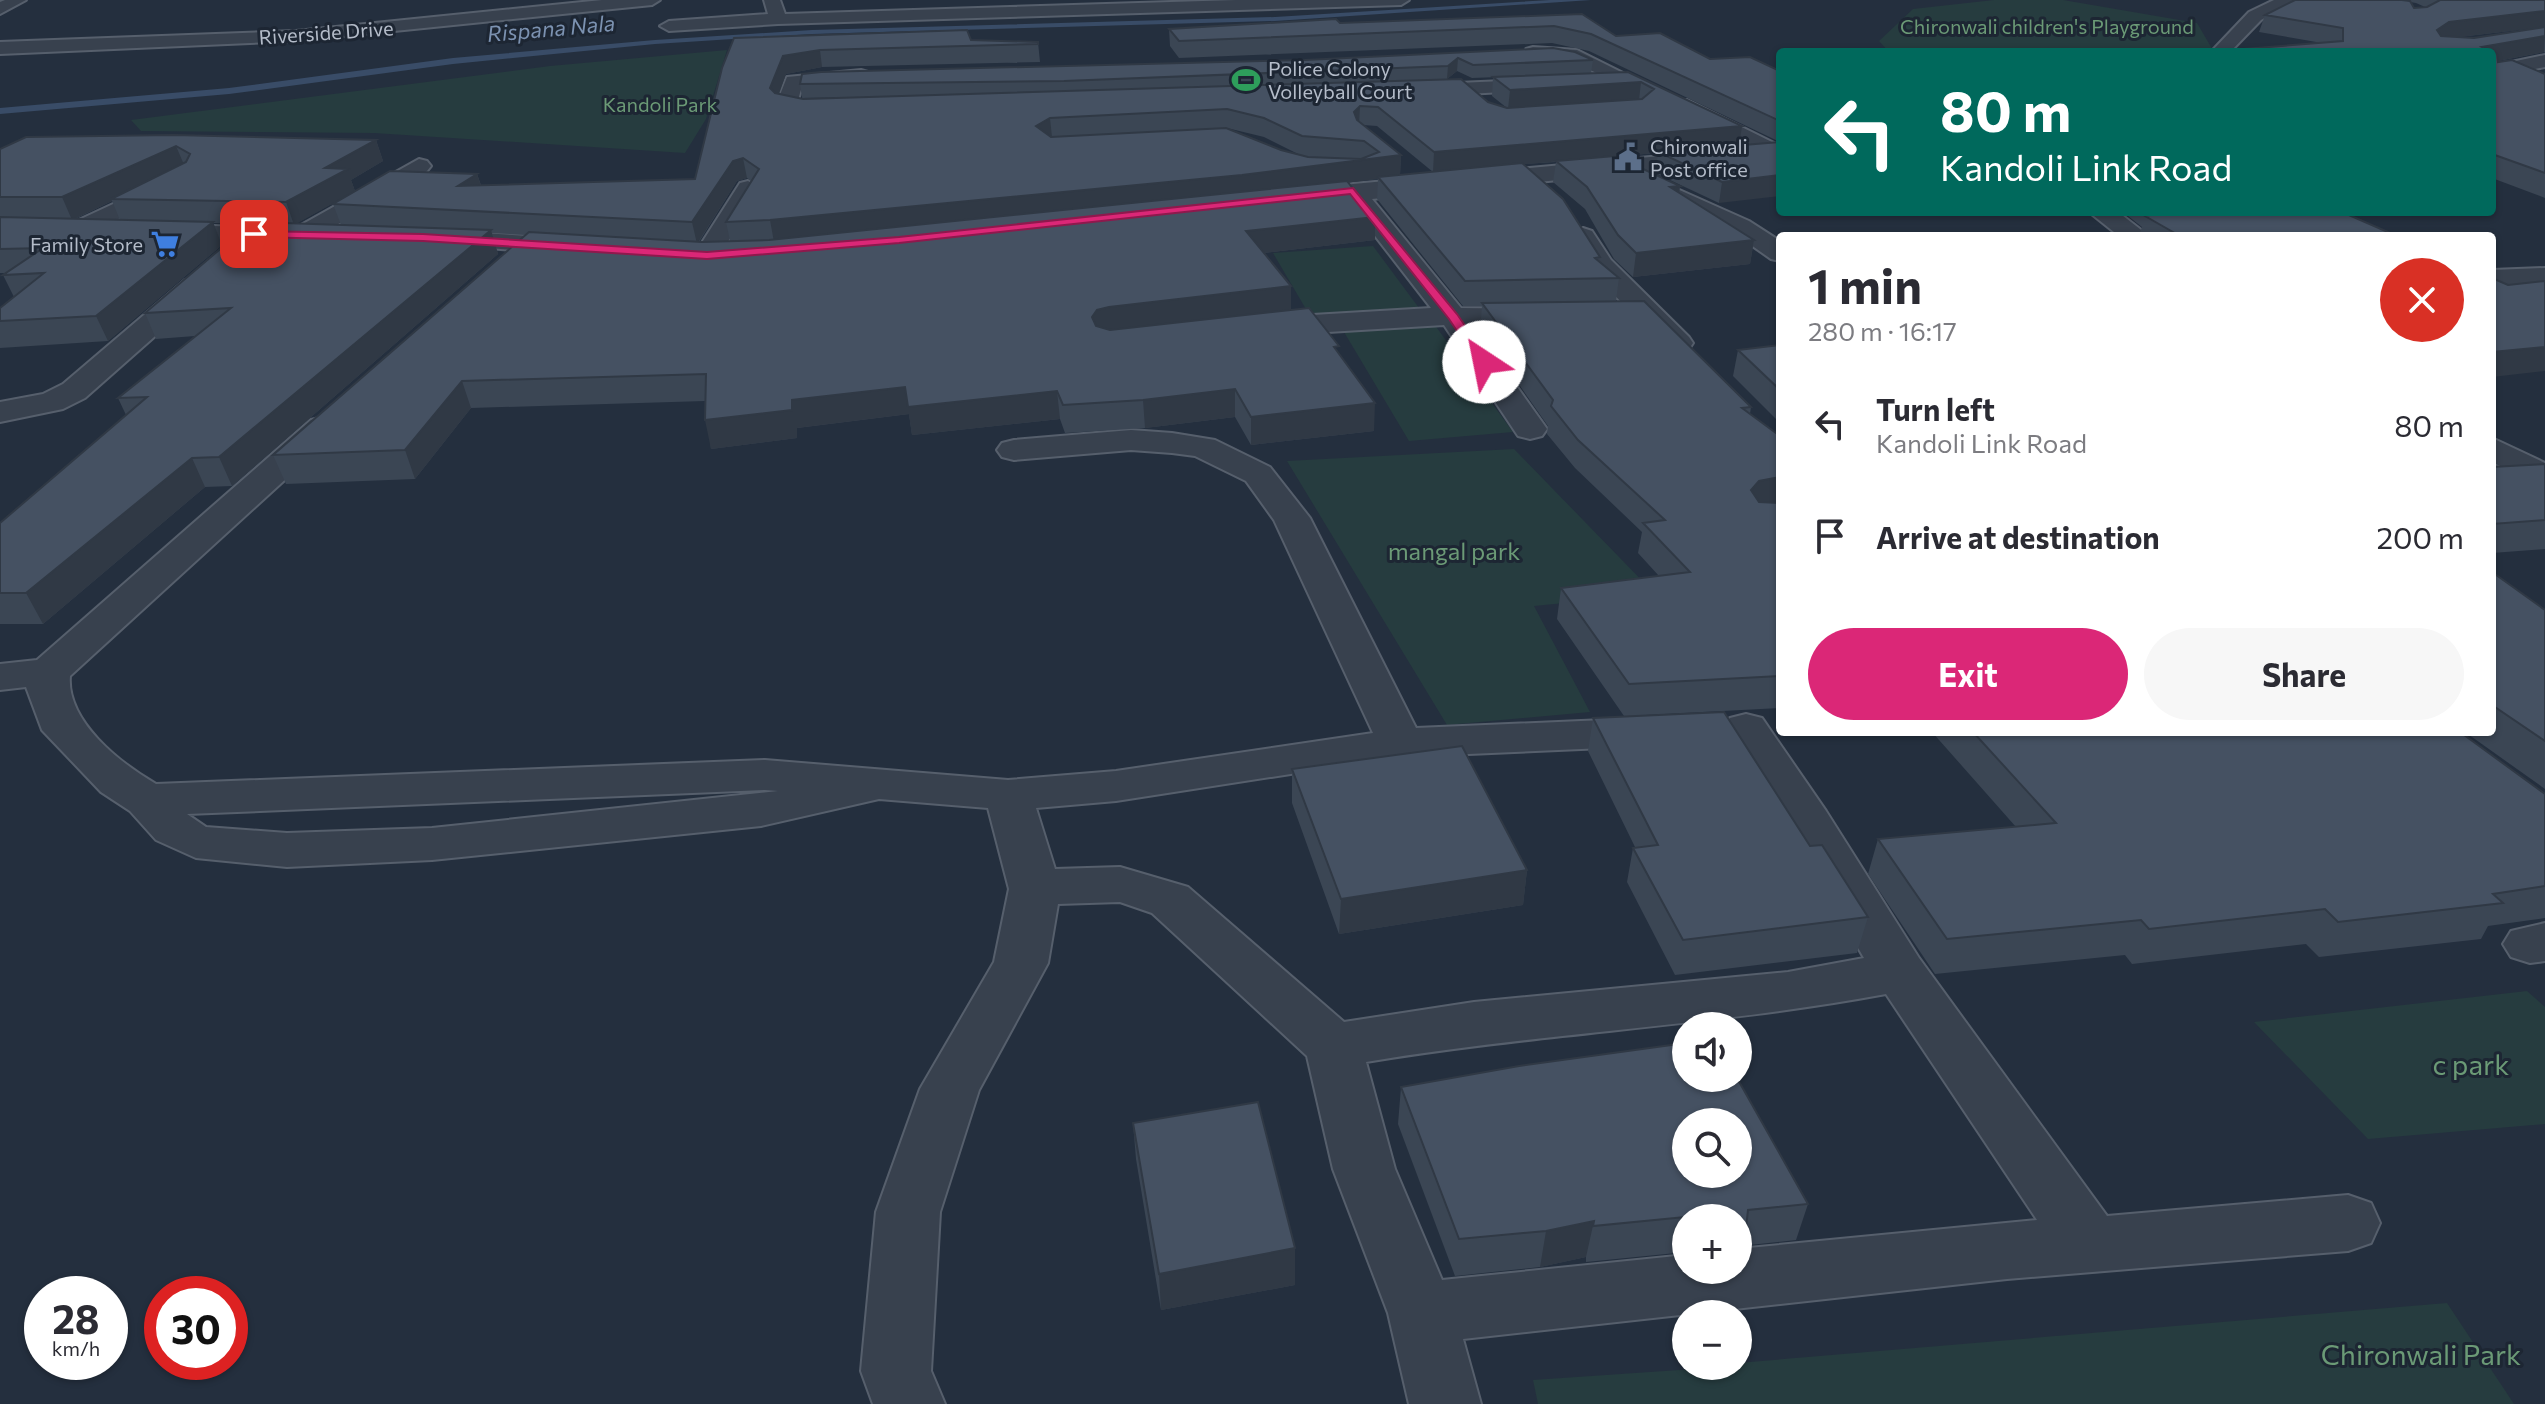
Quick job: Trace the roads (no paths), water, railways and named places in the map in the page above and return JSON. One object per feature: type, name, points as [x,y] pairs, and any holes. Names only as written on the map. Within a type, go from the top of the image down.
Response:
[{"type":"street","points":[[0,9],[18,0]]},
{"type":"street","name":"Riverside Drive","points":[[0,48],[372,30],[652,0]]},
{"type":"street","points":[[772,0],[778,19]]},
{"type":"street","points":[[669,26],[1230,2],[1401,0]]},
{"type":"street","points":[[2224,48],[2255,16],[2287,0]]},
{"type":"street","points":[[169,42],[196,20]]},
{"type":"street","points":[[1386,92],[1576,83],[1636,84],[1570,54],[1520,54]]},
{"type":"street","points":[[2496,60],[2524,65]]},
{"type":"street","points":[[2496,71],[2545,61]]},
{"type":"street","points":[[1449,68],[1464,89],[1486,106]]},
{"type":"street","points":[[864,107],[786,105],[794,81],[823,76],[884,75]]},
{"type":"street","points":[[2496,85],[2518,88]]},
{"type":"street","points":[[1675,103],[1776,152]]},
{"type":"street","points":[[1274,202],[1348,181],[1414,173],[1528,176],[1776,153]]},
{"type":"street","points":[[299,237],[419,166]]},
{"type":"street","points":[[1616,166],[1740,226],[1776,250]]},
{"type":"street","points":[[1528,176],[1565,207],[1601,265],[1700,367]]},
{"type":"street","points":[[77,230],[184,177]]},
{"type":"street","points":[[1348,181],[1453,317],[1530,429]]},
{"type":"street","points":[[707,255],[748,188]]},
{"type":"street","points":[[2107,216],[2130,232]]},
{"type":"street","points":[[46,230],[345,237]]},
{"type":"street","points":[[0,412],[52,402],[74,391],[254,234]]},
{"type":"street","points":[[407,237],[603,249]]},
{"type":"street","points":[[493,276],[529,244]]},
{"type":"street","points":[[677,254],[734,254]]},
{"type":"street","points":[[2496,278],[2545,276]]},
{"type":"street","points":[[1605,314],[1651,314]]},
{"type":"street","points":[[1235,330],[1312,321],[1575,315]]},
{"type":"street","points":[[0,702],[48,681],[351,403]]},
{"type":"street","points":[[1014,450],[1131,440],[1172,443],[1203,447],[1258,474],[1292,518],[1400,743]]},
{"type":"street","points":[[2496,450],[2545,477]]},
{"type":"street","points":[[0,677],[48,681]]},
{"type":"street","points":[[48,681],[58,721],[118,782],[147,800],[173,829],[196,842],[287,850],[432,844],[761,810],[885,783],[1008,795],[1116,786],[1400,743],[1727,728],[1809,822],[1900,972],[2091,1246]]},
{"type":"street","points":[[909,1404],[896,1371],[908,1212],[950,1089],[1021,963],[1035,889],[1008,795]]},
{"type":"street","points":[[1035,889],[1123,882],[1146,887],[1170,900],[1333,1046],[1364,1169],[1422,1313],[1445,1404]]},
{"type":"street","points":[[1333,1046],[1474,1023],[1788,992],[1900,972]]},
{"type":"street","points":[[1422,1313],[2007,1250],[2091,1246],[2348,1223]]},
{"type":"waterway","name":"Rispana Nala","points":[[0,111],[229,91],[453,61],[655,42],[812,32],[1275,19],[1587,0]]},
{"type":"place","name":"Police Colony Volleyball Court","points":[[1246,80]]},
{"type":"place","name":"Chironwali Post office","points":[[1628,157]]},
{"type":"place","name":"Family Store","points":[[165,244]]},
{"type":"park label","name":"Chironwali children's Playground","points":[[2047,26]]},
{"type":"park label","name":"Kandoli Park","points":[[660,104]]},
{"type":"park label","name":"mangal park","points":[[1454,550]]},
{"type":"park label","name":"c park","points":[[2471,1064]]},
{"type":"park label","name":"Chironwali Park","points":[[2421,1354]]}]
